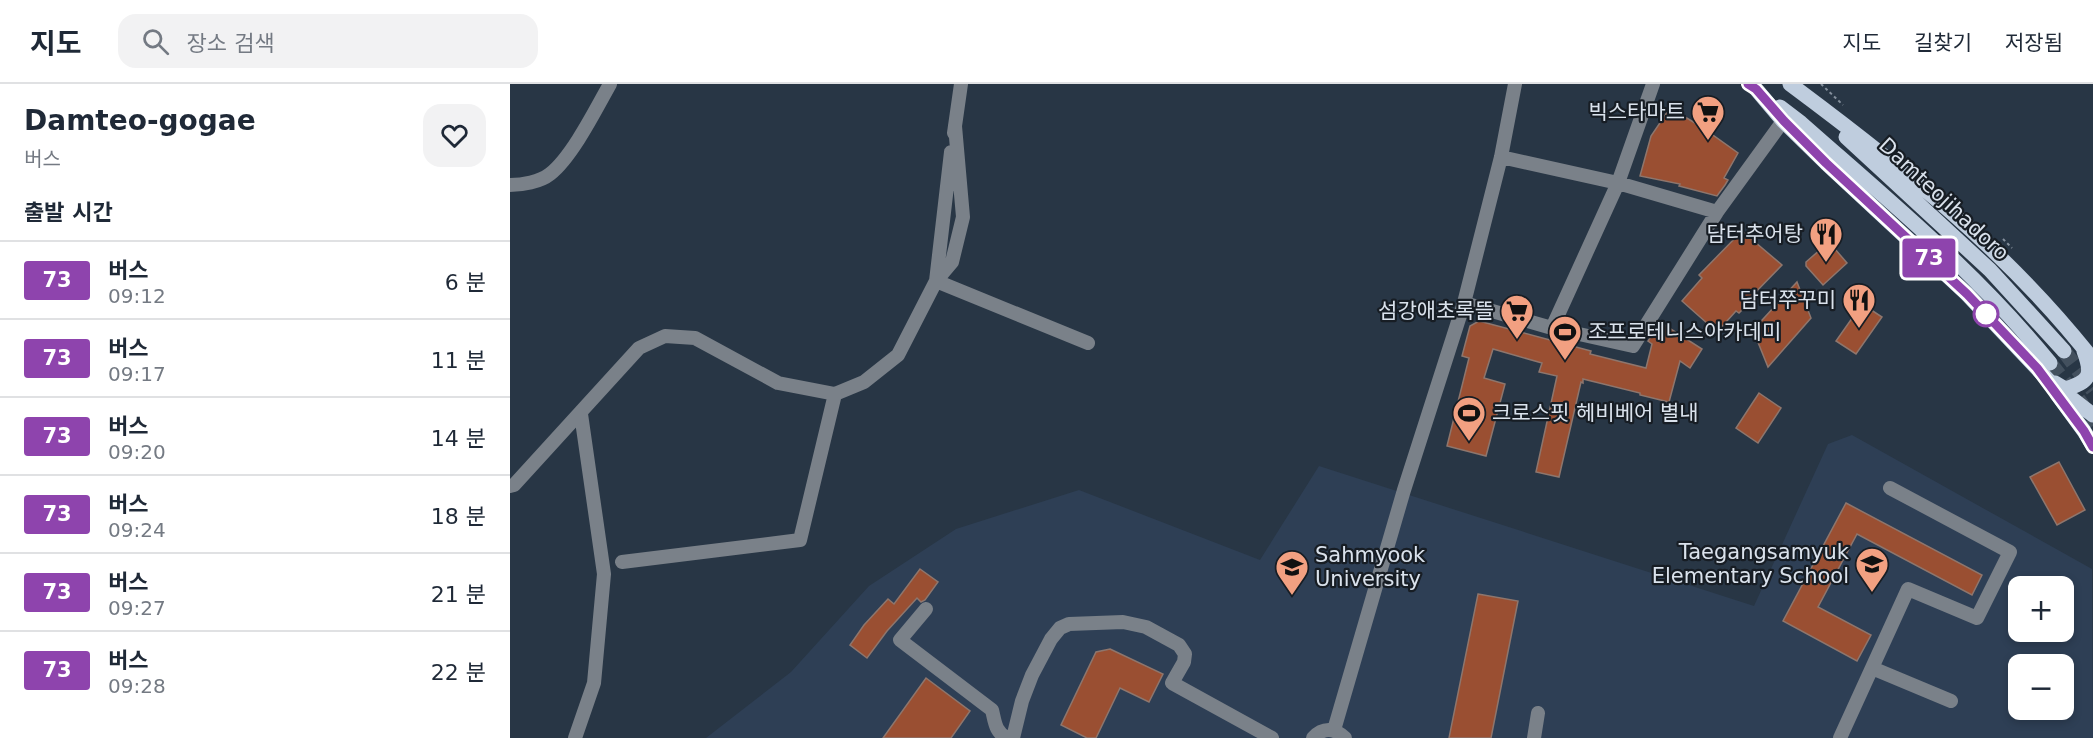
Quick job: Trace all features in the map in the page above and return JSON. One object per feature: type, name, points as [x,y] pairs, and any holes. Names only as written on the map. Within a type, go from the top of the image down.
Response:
[{"type":"main road","points":[[1789,84],[1873,146],[2034,289],[2093,360]]},
{"type":"main road","name":"Damteojihadoro","points":[[1789,84],[1913,196],[1990,270],[2064,351]]},
{"type":"main road","points":[[1752,87],[1784,121],[2043,365],[2093,447]]},
{"type":"main road","name":"Damteojihadoro","points":[[1752,87],[1801,123],[1978,284],[2022,329],[2043,365]]},
{"type":"main road","points":[[2043,365],[2053,382],[2065,388],[2081,384],[2090,375],[2090,365],[2080,344]]},
{"type":"main road","points":[[2043,365],[2049,381],[2093,415]]},
{"type":"street","points":[[510,185],[522,185],[550,175],[573,148],[610,84]]},
{"type":"street","points":[[936,281],[961,84]]},
{"type":"street","points":[[1313,738],[1322,731],[1340,734],[1404,490],[1464,303],[1501,157],[1515,84]]},
{"type":"street","points":[[1552,328],[1618,183],[1653,84]]},
{"type":"street","points":[[1464,303],[1552,328],[1633,346],[1717,212],[1784,121]]},
{"type":"street","points":[[510,486],[514,485],[581,414],[639,348],[665,336],[695,338],[778,383],[835,394],[864,382],[898,355],[936,281],[952,262],[963,217],[955,126]]},
{"type":"street","points":[[1501,157],[1618,183],[1717,212]]},
{"type":"street","points":[[936,281],[1088,343]]},
{"type":"street","points":[[622,562],[800,540],[835,394]]},
{"type":"street","points":[[575,738],[594,683],[604,574],[581,414]]},
{"type":"street","points":[[1839,738],[1908,589],[1977,618],[2010,552],[1890,488]]},
{"type":"street","points":[[926,609],[900,640],[992,710],[996,729],[1000,735],[1007,738]]},
{"type":"street","points":[[1013,738],[1022,701],[1032,675],[1051,639],[1060,628],[1070,624],[1123,622],[1146,627],[1179,645],[1185,654],[1184,662],[1172,683],[1272,738]]},
{"type":"street","points":[[1872,668],[1951,701]]},
{"type":"street","points":[[1534,738],[1538,713]]},
{"type":"shaded area","name":"Sahmyook University","points":[[1852,435],[2092,569],[2093,738],[706,738],[791,672],[869,586],[956,529],[1079,490],[1260,560],[1319,466],[1754,606],[1828,444]]},
{"type":"building","points":[[1670,108],[1738,153],[1724,178],[1728,180],[1717,196],[1679,186],[1680,184],[1640,176],[1651,136]]},
{"type":"building","points":[[1742,231],[1782,265],[1749,299],[1751,301],[1739,313],[1736,311],[1717,332],[1682,301],[1702,278],[1699,275]]},
{"type":"building","name":"담터추어탕","points":[[1829,242],[1847,263],[1823,285],[1806,266],[1806,262]]},
{"type":"building","points":[[1797,282],[1811,318],[1768,367],[1753,330]]},
{"type":"building","name":"담터쭈꾸미","points":[[1862,304],[1882,317],[1856,354],[1836,341]]},
{"type":"building","points":[[1479,321],[1646,368],[1652,344],[1648,341],[1660,322],[1702,349],[1690,368],[1680,361],[1669,402],[1583,379],[1559,477],[1536,472],[1557,376],[1539,372],[1542,363],[1493,349],[1484,378],[1505,384],[1486,456],[1447,446],[1469,358],[1462,356],[1470,326]]},
{"type":"building","points":[[1759,393],[1781,408],[1758,443],[1736,428]]},
{"type":"building","points":[[2059,462],[2085,510],[2057,525],[2030,477]]},
{"type":"building","points":[[1846,503],[1982,575],[1972,595],[1857,534],[1818,607],[1871,635],[1857,661],[1783,621]]},
{"type":"building","points":[[920,569],[938,582],[925,600],[921,602],[917,598],[887,631],[867,658],[850,645],[864,625],[888,599],[894,604]]},
{"type":"building","points":[[1478,594],[1518,601],[1491,738],[1449,738]]},
{"type":"building","points":[[1110,649],[1163,674],[1149,702],[1120,688],[1096,738],[1087,738],[1061,725],[1096,652]]},
{"type":"building","points":[[926,678],[970,711],[951,738],[883,738]]},
{"type":"tunnel","points":[[2064,351],[2093,390]]},
{"type":"tunnel","points":[[2050,363],[2081,403],[2093,426]]},
{"type":"bus line","name":"73","points":[[1748,84],[1756,89],[1826,163],[1967,294],[2037,368],[2084,431],[2093,447]]},
{"type":"place","name":"빅스타마트","points":[[1708,141]]},
{"type":"place","name":"담터추어탕","points":[[1826,263]]},
{"type":"place","name":"담터쭈꾸미","points":[[1859,329]]},
{"type":"place","name":"섬강애초록뜰","points":[[1517,340]]},
{"type":"place","name":"조프로테니스아카데미","points":[[1565,361]]},
{"type":"place","name":"크로스핏 헤비베어 별내","points":[[1469,442]]},
{"type":"place","name":"Taegangsamyuk Elementary School","points":[[1872,593]]},
{"type":"place","name":"Sahmyook University","points":[[1292,596]]}]
